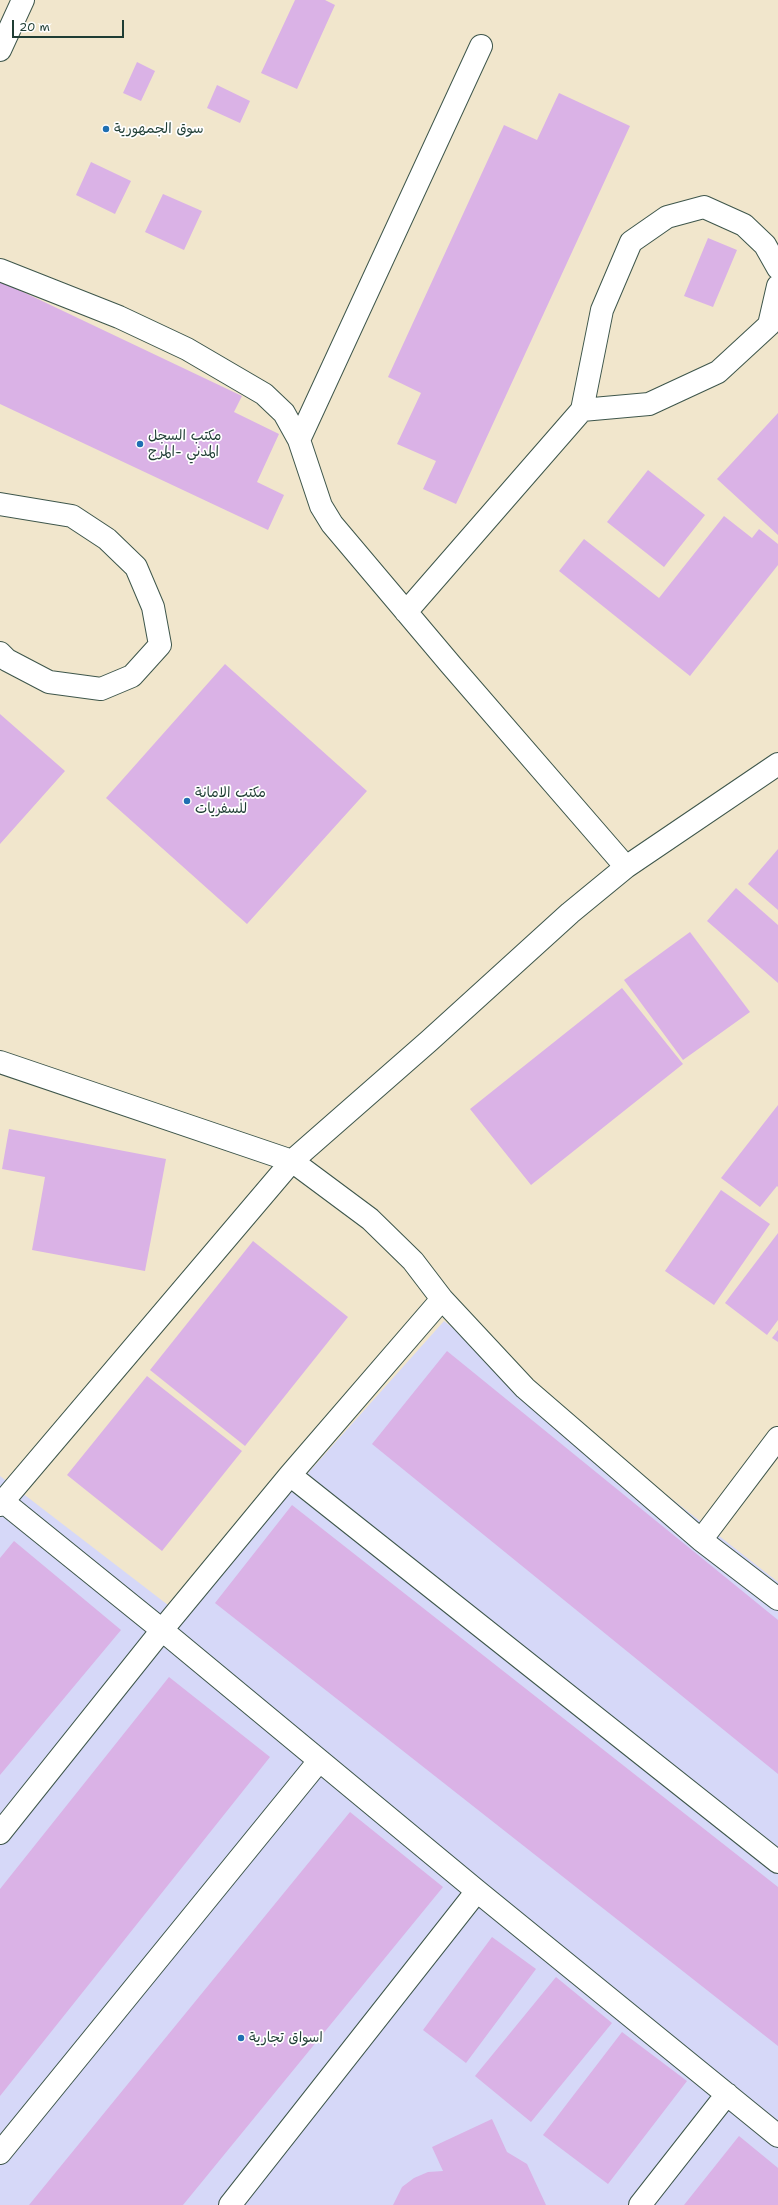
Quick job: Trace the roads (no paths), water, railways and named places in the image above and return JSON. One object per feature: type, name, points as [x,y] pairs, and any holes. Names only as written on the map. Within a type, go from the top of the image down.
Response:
[{"type":"street","points":[[0,50],[23,0]]},
{"type":"street","points":[[299,440],[481,46]]},
{"type":"street","points":[[406,612],[582,410],[602,310],[631,242],[667,217],[704,207],[744,224],[765,245],[778,268]]},
{"type":"street","points":[[0,270],[120,317],[187,349],[264,394],[284,413],[299,440],[321,506],[332,524],[626,867]]},
{"type":"street","points":[[582,410],[649,404],[718,372],[769,325],[778,286]]},
{"type":"street","points":[[0,504],[72,516],[107,539],[136,567],[153,607],[160,645],[132,676],[101,689],[48,682],[7,660],[0,653]]},
{"type":"street","points":[[778,764],[626,867],[570,913],[429,1041],[292,1161],[1,1502],[162,1630],[477,1891],[778,2136]]},
{"type":"street","points":[[0,1062],[292,1161],[370,1219],[413,1261],[442,1299],[526,1388],[701,1540],[778,1599]]},
{"type":"street","points":[[0,1833],[162,1630],[290,1475],[442,1299]]},
{"type":"street","points":[[701,1540],[778,1438]]},
{"type":"street","points":[[290,1475],[778,1862]]},
{"type":"street","points":[[0,2153],[319,1761]]},
{"type":"street","points":[[230,2205],[477,1891]]},
{"type":"street","points":[[640,2205],[727,2094]]},
{"type":"place","name":"سوق الجمهورية","points":[[106,129]]},
{"type":"place","name":"مكتب السجل المدني -المرج","points":[[140,444]]},
{"type":"place","name":"مكتب الامانة للسفريات","points":[[187,801]]},
{"type":"place","name":"اسواق تجارية","points":[[241,2038]]}]
